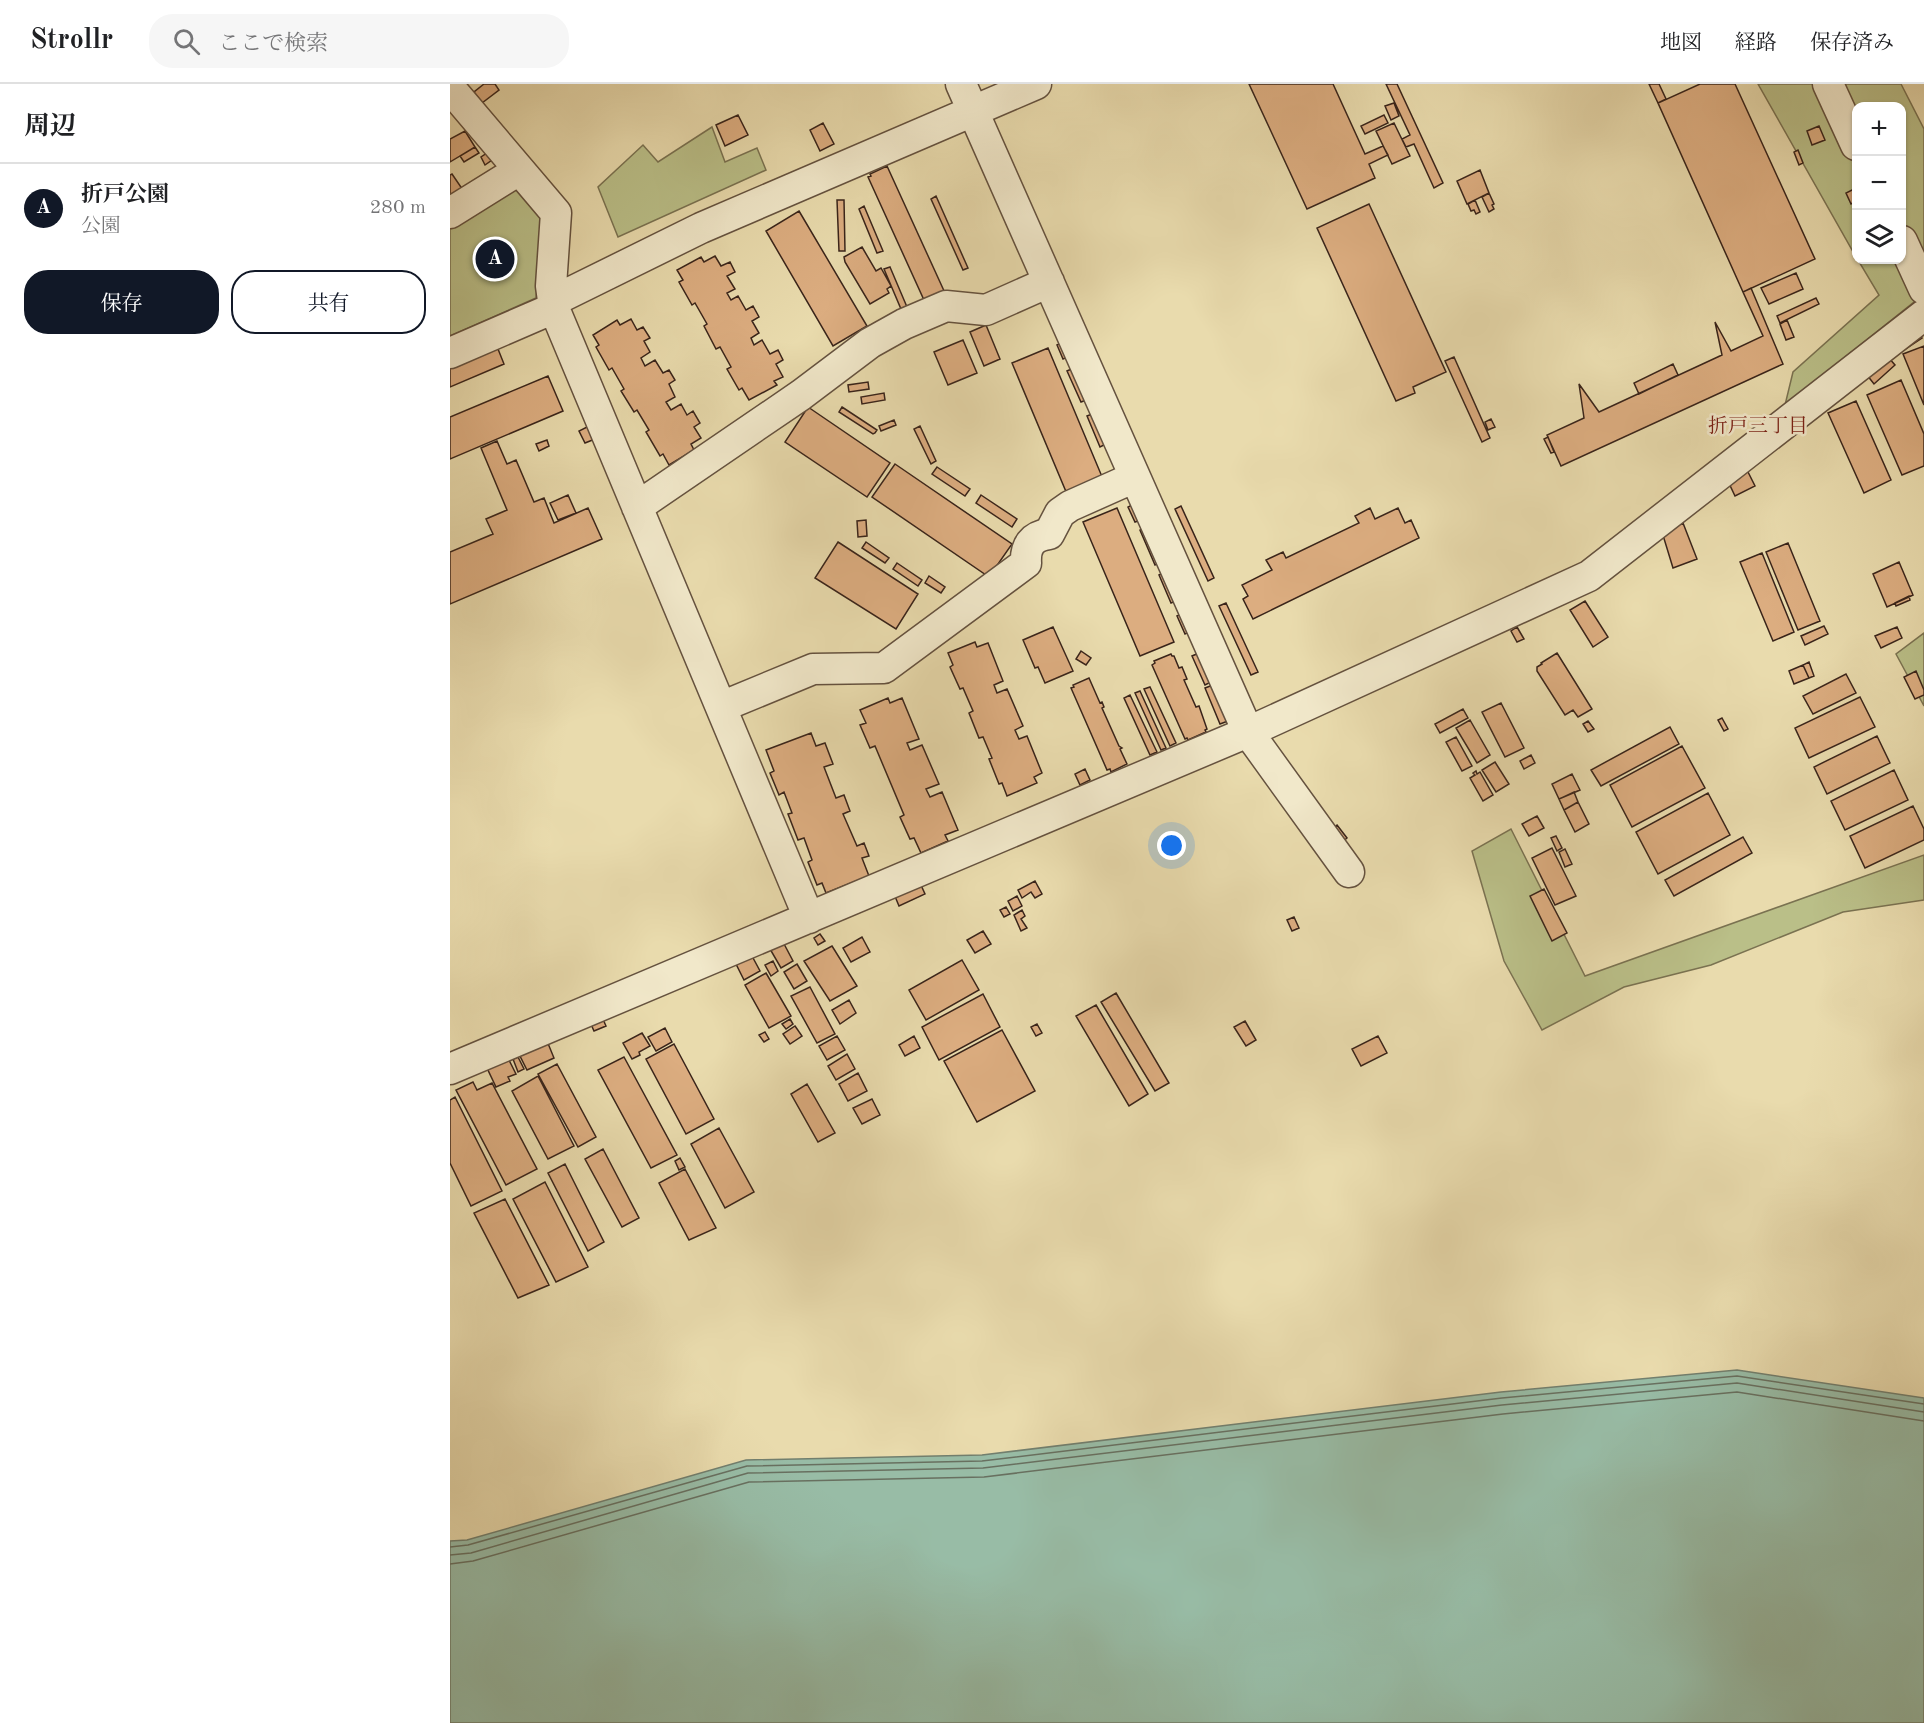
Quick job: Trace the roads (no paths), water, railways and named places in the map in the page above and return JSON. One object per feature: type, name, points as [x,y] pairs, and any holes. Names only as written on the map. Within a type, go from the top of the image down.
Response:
[{"type":"street","points":[[961,84],[1248,732],[1349,872]]},
{"type":"street","points":[[450,353],[553,305],[701,228],[1036,84]]},
{"type":"street","points":[[1828,84],[1852,134]]},
{"type":"street","points":[[455,104],[519,170],[556,213],[551,286],[553,305],[809,918]]},
{"type":"street","points":[[450,213],[519,170]]},
{"type":"street","points":[[1906,250],[1924,289]]},
{"type":"street","points":[[637,507],[801,395],[870,343],[904,324],[946,306],[986,310],[1049,282]]},
{"type":"street","points":[[450,1070],[1248,732],[1589,576],[1924,315]]},
{"type":"street","points":[[721,707],[813,669],[884,668],[1026,563],[1026,552],[1031,542],[1041,535],[1049,534],[1060,513],[1070,506],[1135,477]]},
{"type":"water","points":[[1737,1370],[1924,1398],[1924,1723],[450,1723],[450,1541],[467,1540],[746,1460],[982,1455],[1501,1392]]},
{"type":"place","name":"折戸公園","points":[[495,259]]},
{"type":"district","name":"折戸三丁目","points":[[1758,425]]}]
